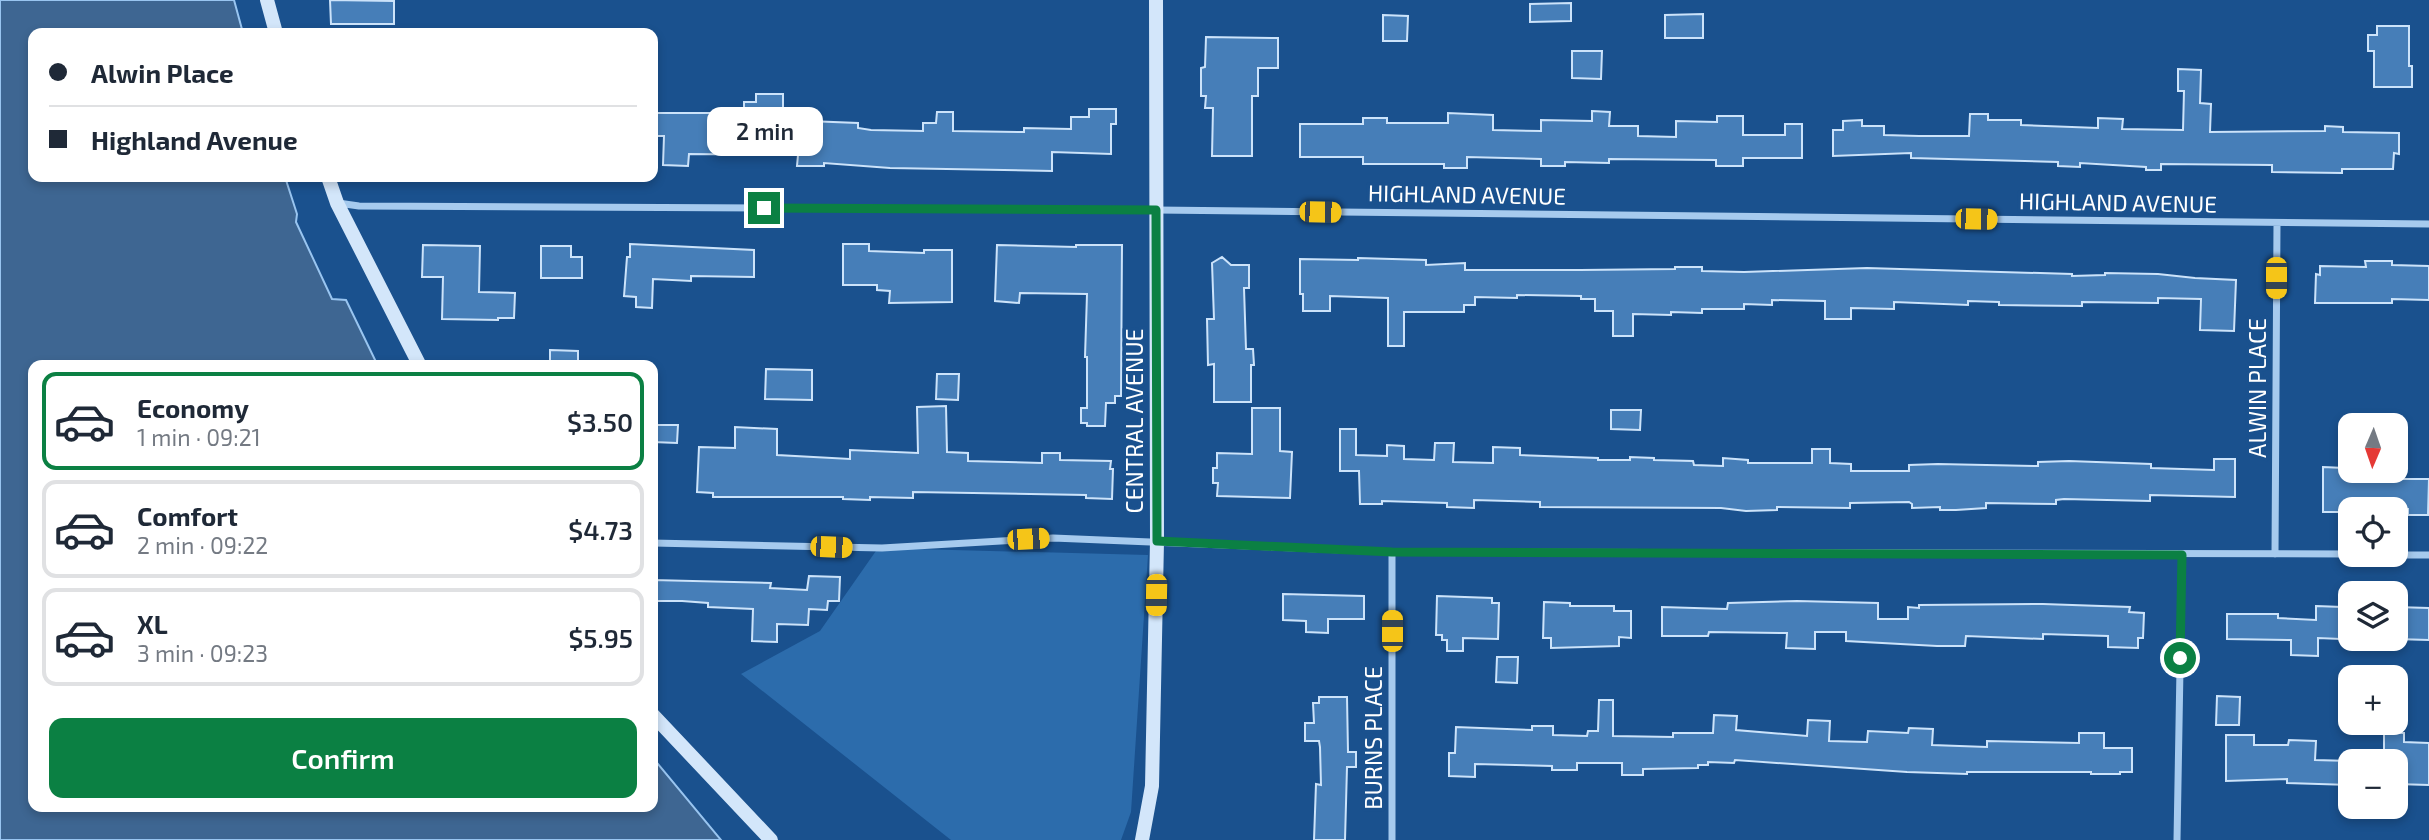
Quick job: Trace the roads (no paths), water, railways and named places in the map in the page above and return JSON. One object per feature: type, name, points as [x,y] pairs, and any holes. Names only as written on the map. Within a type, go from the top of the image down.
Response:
[{"type":"main road","points":[[267,0],[275,28]]},
{"type":"main road","name":"CENTRAL AVENUE","points":[[1142,840],[1152,786],[1157,541],[1156,0]]},
{"type":"main road","points":[[330,182],[337,203],[418,360]]},
{"type":"main road","points":[[658,720],[771,840]]},
{"type":"street","name":"HIGHLAND AVENUE","points":[[337,203],[359,206],[512,208],[1156,210],[2429,224]]},
{"type":"street","name":"ALWIN PLACE","points":[[2275,554],[2277,223]]},
{"type":"street","points":[[658,543],[882,548],[1053,538],[1392,552],[2338,554]]},
{"type":"street","name":"BURNS PLACE","points":[[1392,552],[1392,840]]},
{"type":"street","points":[[2177,840],[2182,555]]},
{"type":"street","points":[[2408,555],[2429,555]]}]
